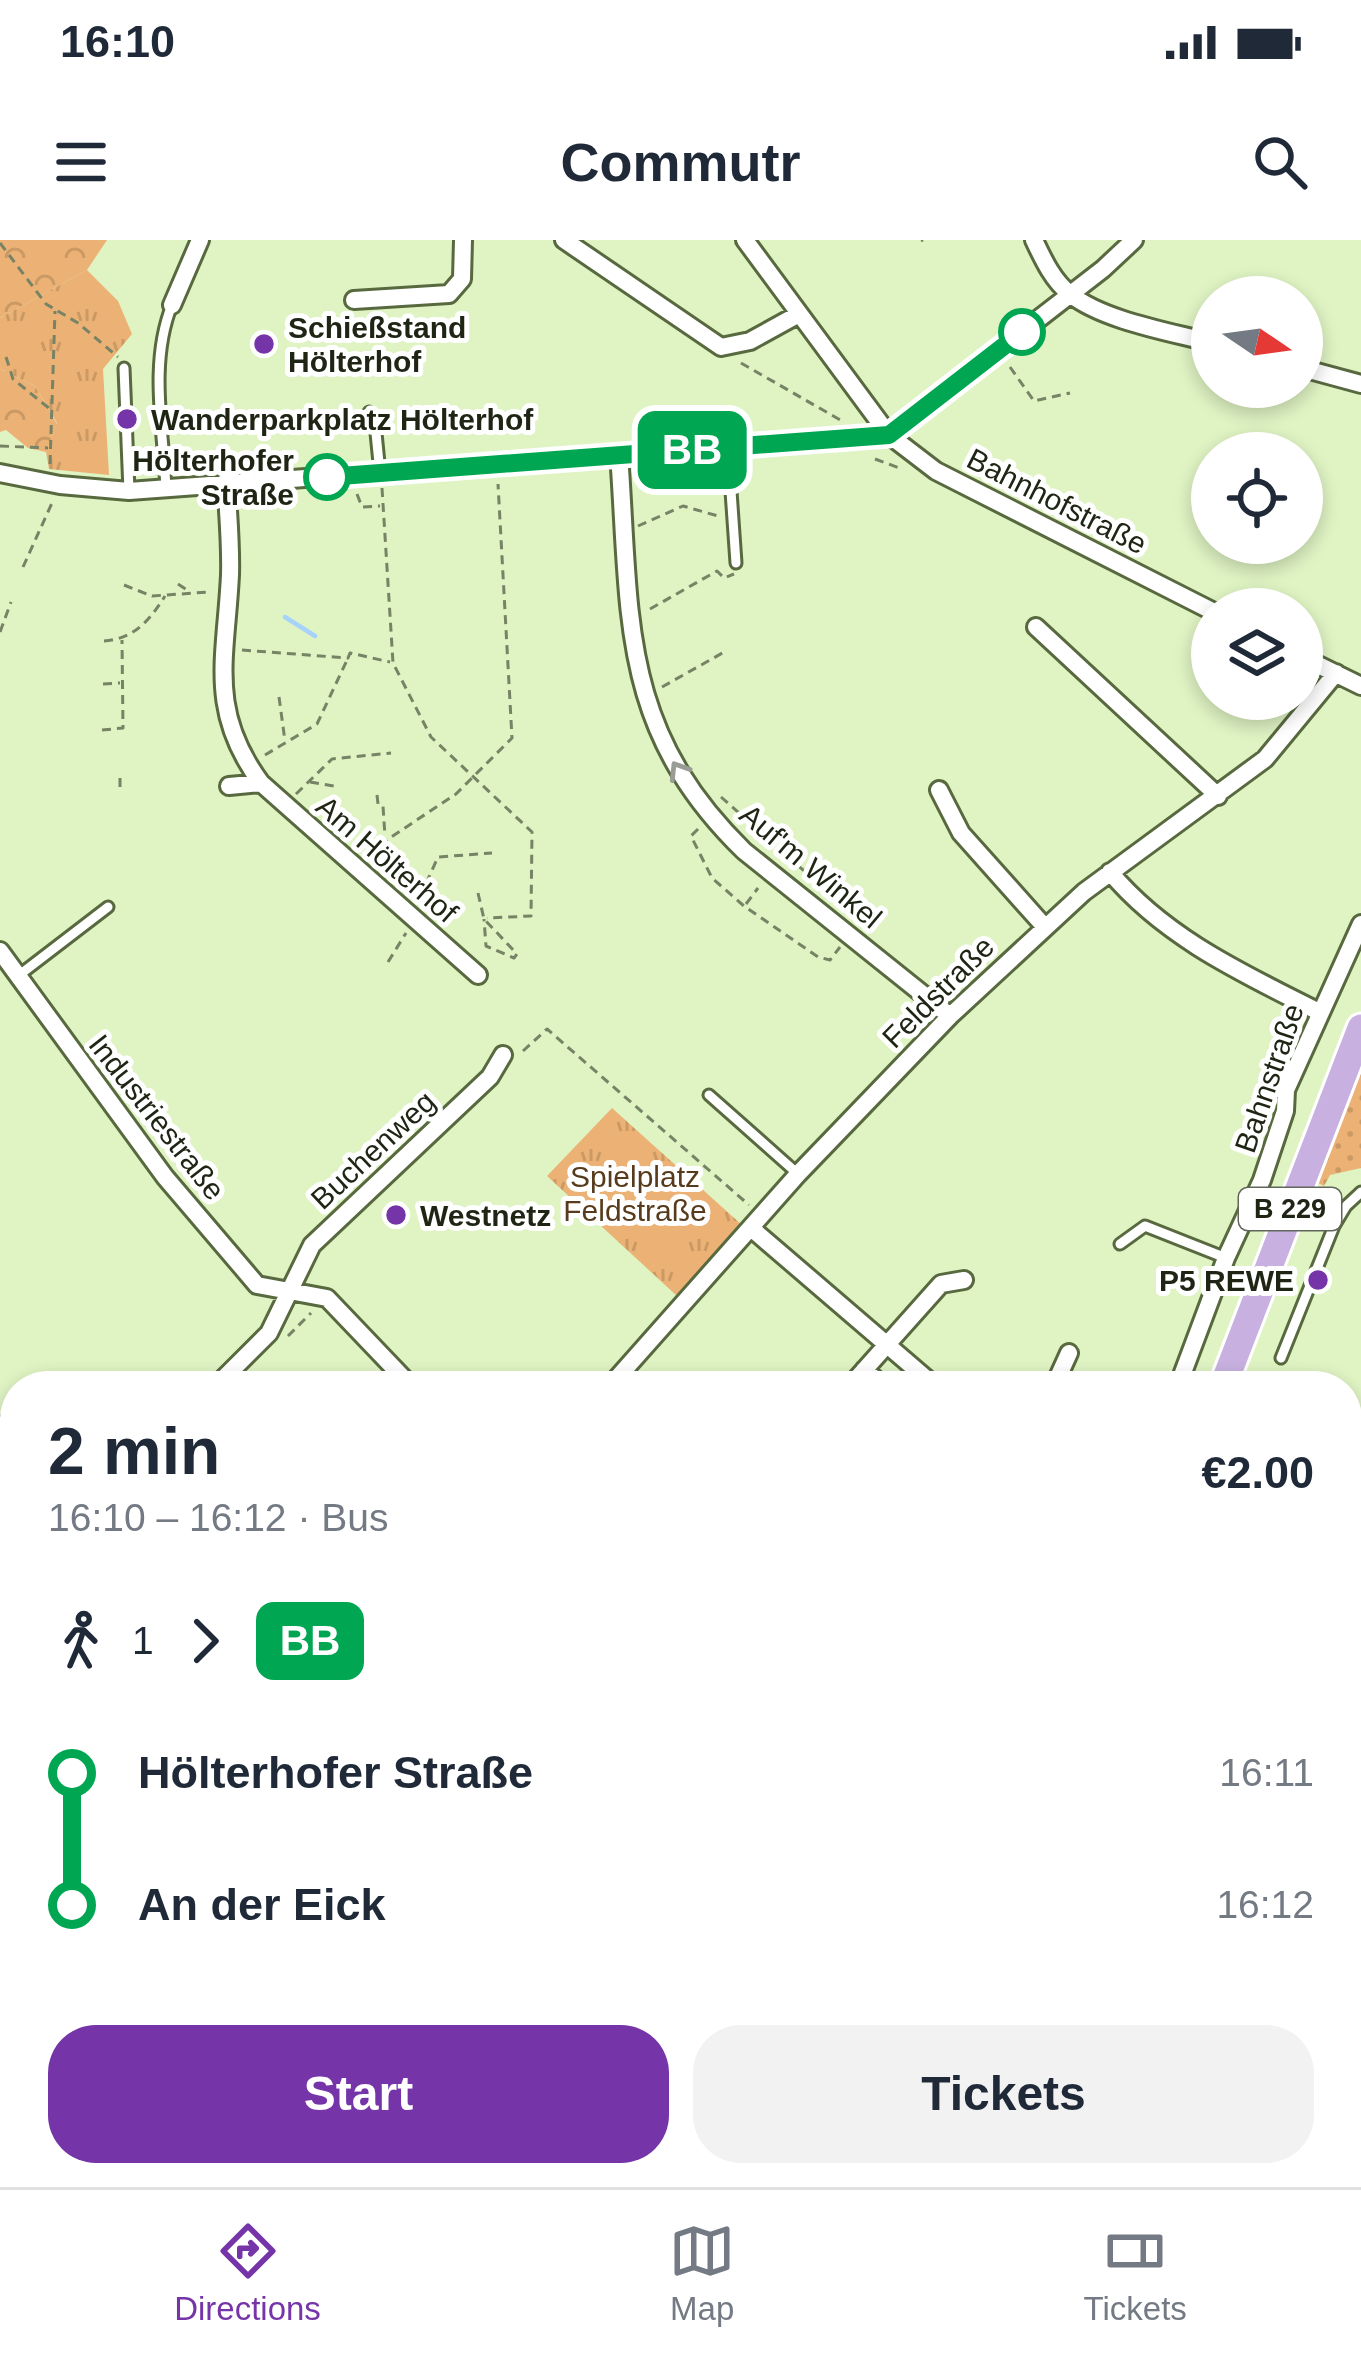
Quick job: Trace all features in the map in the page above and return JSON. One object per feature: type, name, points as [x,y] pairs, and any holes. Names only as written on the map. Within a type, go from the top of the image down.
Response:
[{"type":"main road","name":"B 229","points":[[1229,1371],[1361,1028]]},
{"type":"street","points":[[172,305],[200,240]]},
{"type":"street","points":[[354,300],[449,294],[462,278],[463,240]]},
{"type":"street","points":[[564,240],[721,347],[750,341],[800,314]]},
{"type":"street","name":"Bahnhofstraße","points":[[745,240],[889,435],[936,471],[1191,600]]},
{"type":"street","points":[[1034,240],[1047,267],[1070,295],[1122,318],[1191,337]]},
{"type":"street","points":[[0,473],[51,492],[129,491],[889,435],[1134,240]]},
{"type":"street","points":[[1323,374],[1361,384]]},
{"type":"street","name":"Auf'm Winkel","points":[[619,454],[630,610],[643,692],[671,761],[744,851],[950,1016]]},
{"type":"street","name":"Am Hölterhof","points":[[226,481],[229,591],[221,683],[230,729],[261,783],[478,975]]},
{"type":"street","points":[[1036,628],[1219,796]]},
{"type":"street","points":[[1323,667],[1352,680]]},
{"type":"street","name":"Feldstraße","points":[[623,1371],[798,1174],[1044,926],[1110,872],[1219,796],[1352,680]]},
{"type":"street","points":[[229,786],[261,783]]},
{"type":"street","points":[[939,790],[961,833],[1044,926]]},
{"type":"street","points":[[1110,872],[1178,935],[1319,1012]]},
{"type":"street","name":"Bahnstraße","points":[[1184,1371],[1226,1258],[1262,1180],[1286,1111],[1286,1090],[1361,924]]},
{"type":"street","name":"Industriestraße","points":[[0,951],[165,1178],[257,1286],[327,1298],[397,1371]]},
{"type":"street","name":"Buchenweg","points":[[289,1291],[312,1245],[490,1077],[503,1054]]},
{"type":"street","points":[[756,1222],[918,1371]]},
{"type":"street","points":[[865,1370],[941,1284],[964,1280]]},
{"type":"street","points":[[231,1371],[269,1333],[289,1291]]},
{"type":"street","points":[[1061,1371],[1069,1353]]},
{"type":"lane","points":[[166,488],[159,354],[172,305]]},
{"type":"lane","points":[[124,368],[129,491]]},
{"type":"lane","points":[[369,412],[380,473]]},
{"type":"lane","points":[[728,448],[736,563]]},
{"type":"lane","points":[[18,976],[108,907]]},
{"type":"lane","points":[[709,1095],[798,1174]]},
{"type":"lane","points":[[1281,1358],[1334,1226],[1361,1192]]},
{"type":"lane","points":[[1120,1244],[1144,1226],[1226,1258]]},
{"type":"path","points":[[0,243],[38,295],[118,356]]},
{"type":"path","points":[[23,567],[51,492],[56,310]]},
{"type":"path","points":[[721,347],[867,436]]},
{"type":"path","points":[[6,357],[13,380],[51,410]]},
{"type":"path","points":[[1009,365],[1034,401],[1070,393]]},
{"type":"path","points":[[1019,380],[1023,373]]},
{"type":"path","points":[[0,446],[50,448]]},
{"type":"path","points":[[359,859],[475,777],[512,737],[496,465]]},
{"type":"path","points":[[382,498],[393,663],[431,737],[532,832],[531,916],[486,919]]},
{"type":"path","points":[[358,500],[362,507],[383,506]]},
{"type":"path","points":[[624,527],[644,526],[683,506],[734,518]]},
{"type":"path","points":[[630,610],[649,609],[717,571],[731,578],[736,563]]},
{"type":"path","points":[[178,584],[191,593]]},
{"type":"path","points":[[124,585],[152,596],[229,591]]},
{"type":"path","points":[[104,640],[122,640],[153,615],[166,595]]},
{"type":"path","points":[[0,632],[11,602]]},
{"type":"path","points":[[102,730],[123,728],[122,640]]},
{"type":"path","points":[[222,649],[348,658]]},
{"type":"path","points":[[643,692],[681,678],[726,651]]},
{"type":"path","points":[[256,761],[317,724],[350,653],[393,663]]},
{"type":"path","points":[[103,684],[122,683]]},
{"type":"path","points":[[279,697],[285,743]]},
{"type":"path","points":[[284,728],[300,734]]},
{"type":"path","points":[[290,800],[332,759],[391,754]]},
{"type":"path","points":[[120,778],[120,787]]},
{"type":"path","points":[[308,782],[334,786]]},
{"type":"path","points":[[696,797],[704,793],[727,799],[803,873],[847,907],[848,933],[830,960],[818,957],[744,906],[712,878],[691,836],[705,824]]},
{"type":"path","points":[[377,794],[383,806],[385,838]]},
{"type":"path","points":[[388,962],[438,857],[492,853]]},
{"type":"path","points":[[744,906],[754,892]]},
{"type":"path","points":[[478,893],[486,919],[486,946],[514,958],[517,954],[486,919]]},
{"type":"path","points":[[503,1054],[524,1051],[548,1029],[756,1222]]},
{"type":"path","points":[[278,1344],[319,1307]]},
{"type":"green space","points":[[0,240],[107,240],[87,270],[0,318]]},
{"type":"green space","points":[[87,270],[118,301],[132,334],[103,369],[109,475],[49,469],[46,452],[57,423],[35,386],[0,369],[0,318]]},
{"type":"green space","points":[[0,369],[35,386],[57,424],[46,452],[28,448],[6,430],[0,432]]},
{"type":"green space","points":[[1361,1069],[1361,1168],[1330,1175],[1324,1186],[1316,1182]]},
{"type":"green space","name":"Spielplatz Feldstraße","points":[[612,1108],[742,1225],[677,1296],[547,1176]]},
{"type":"waterway","points":[[285,617],[315,636]]},
{"type":"bus line","name":"BB","points":[[327,477],[889,435],[1022,332]]},
{"type":"place","name":"Schießstand Hölterhof","points":[[264,344]]},
{"type":"place","name":"Wanderparkplatz Hölterhof","points":[[127,419]]},
{"type":"place","name":"Hölterhofer Straße","points":[[327,477]]},
{"type":"place","name":"Westnetz","points":[[396,1215]]},
{"type":"place","name":"P5 REWE","points":[[1318,1280]]}]
